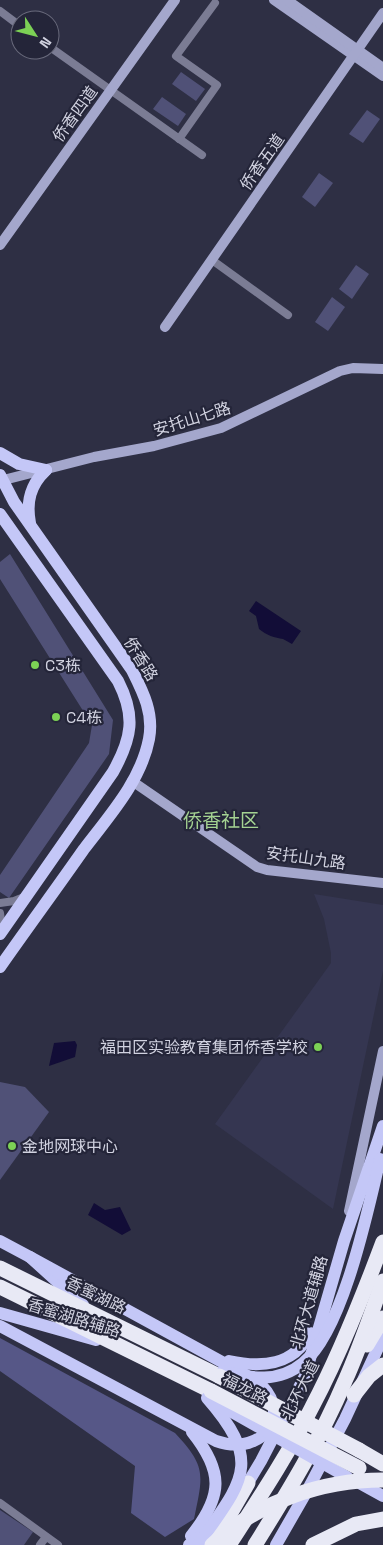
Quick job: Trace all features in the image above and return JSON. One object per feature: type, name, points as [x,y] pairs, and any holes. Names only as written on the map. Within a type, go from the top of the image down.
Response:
[{"type":"highway","name":"北环大道","points":[[229,1545],[282,1461],[312,1408],[346,1337],[383,1242]]},
{"type":"highway","name":"香蜜湖路","points":[[0,1268],[176,1354]]},
{"type":"highway","points":[[346,1380],[383,1281]]},
{"type":"highway","points":[[0,1287],[138,1355]]},
{"type":"highway","points":[[255,1545],[303,1464],[346,1380],[383,1318]]},
{"type":"highway","name":"福龙路","points":[[176,1354],[221,1373],[383,1464]]},
{"type":"highway","name":"福龙路","points":[[138,1355],[169,1370],[209,1395],[353,1472],[383,1480]]},
{"type":"highway","points":[[354,1395],[369,1376],[383,1365]]},
{"type":"highway","points":[[359,1450],[383,1457]]},
{"type":"highway","points":[[212,1545],[236,1526],[288,1497],[314,1488],[340,1483],[383,1480]]},
{"type":"highway","points":[[212,1545],[248,1483]]},
{"type":"highway","points":[[314,1545],[356,1524],[380,1520]]},
{"type":"main road","points":[[0,453],[19,464],[46,470]]},
{"type":"main road","points":[[32,528],[28,504],[31,490],[35,481],[46,470]]},
{"type":"main road","name":"侨香路","points":[[0,967],[132,781],[145,755],[149,737],[150,716],[144,693],[132,670],[32,528],[1,479]]},
{"type":"main road","name":"侨香路","points":[[0,514],[118,681],[127,698],[130,713],[125,750],[113,772],[2,931]]},
{"type":"main road","points":[[0,524],[14,534]]},
{"type":"main road","points":[[19,908],[34,919]]},
{"type":"main road","points":[[2,931],[20,938]]},
{"type":"main road","name":"北环大道辅路","points":[[189,1545],[220,1520],[248,1483],[305,1376],[344,1241],[383,1126]]},
{"type":"main road","points":[[221,1373],[259,1379],[275,1376],[298,1366],[316,1350],[329,1326],[352,1269],[382,1153]]},
{"type":"main road","name":"香蜜湖路辅路","points":[[0,1241],[30,1257],[75,1298],[100,1316]]},
{"type":"main road","points":[[0,1326],[189,1428],[227,1445],[243,1446],[262,1437],[270,1424],[274,1408],[270,1393],[255,1380],[30,1257]]},
{"type":"main road","points":[[217,1358],[245,1364],[274,1363],[293,1356],[306,1342],[326,1299]]},
{"type":"main road","name":"香蜜湖路辅路","points":[[0,1313],[79,1334],[138,1355]]},
{"type":"main road","points":[[276,1545],[345,1419],[354,1395],[383,1337]]},
{"type":"main road","points":[[198,1545],[235,1491],[242,1465],[236,1436],[209,1395]]},
{"type":"main road","points":[[184,1545],[209,1512],[216,1487],[216,1477],[210,1458],[189,1428]]},
{"type":"main road","points":[[353,1472],[383,1496]]},
{"type":"street","name":"侨香四道","points":[[0,245],[174,0]]},
{"type":"street","points":[[274,0],[356,53],[383,68]]},
{"type":"street","points":[[287,0],[383,76]]},
{"type":"street","points":[[179,139],[217,85],[176,56],[214,3]]},
{"type":"street","name":"侨香五道","points":[[165,327],[383,13]]},
{"type":"street","points":[[60,54],[202,155]]},
{"type":"street","points":[[212,260],[288,315]]},
{"type":"street","name":"安托山七路","points":[[1,479],[205,433],[240,420],[340,371],[353,368],[383,369]]},
{"type":"street","name":"安托山九路","points":[[132,781],[257,867],[268,870],[383,883]]},
{"type":"street","points":[[0,903],[14,901],[31,890]]},
{"type":"street","points":[[0,913],[3,923],[2,931]]},
{"type":"street","points":[[344,1241],[383,1051]]},
{"type":"street","points":[[0,1503],[58,1545]]},
{"type":"street","points":[[40,1545],[46,1537]]},
{"type":"shaded area","points":[[181,72],[205,89],[196,101],[172,84]]},
{"type":"shaded area","points":[[162,97],[186,114],[178,126],[153,109]]},
{"type":"shaded area","points":[[367,110],[380,119],[363,143],[349,134]]},
{"type":"shaded area","points":[[319,173],[333,183],[315,207],[302,197]]},
{"type":"shaded area","points":[[356,265],[369,274],[352,299],[339,289]]},
{"type":"shaded area","points":[[332,297],[345,307],[328,331],[315,322]]},
{"type":"shaded area","points":[[10,554],[113,720],[109,754],[9,898],[0,892],[0,875],[89,743],[92,725],[0,579],[0,562]]},
{"type":"shaded area","points":[[256,601],[301,631],[292,644],[283,639],[268,635],[259,629],[256,616],[249,611]]},
{"type":"shaded area","name":"福田区实验教育集团侨香学校","points":[[314,894],[383,905],[383,971],[333,1209],[215,1124],[331,963],[331,953],[324,919]]},
{"type":"shaded area","points":[[75,1041],[77,1045],[75,1057],[49,1066],[54,1043]]},
{"type":"shaded area","name":"金地网球中心","points":[[0,1082],[25,1087],[49,1112],[0,1180]]},
{"type":"shaded area","points":[[94,1203],[105,1210],[120,1207],[131,1230],[122,1235],[88,1215]]},
{"type":"shaded area","points":[[0,1338],[175,1433],[193,1455],[200,1472],[199,1492],[194,1519],[165,1537],[131,1513],[135,1466],[0,1371]]},
{"type":"shaded area","points":[[0,1510],[33,1532],[24,1545],[0,1545]]},
{"type":"place","name":"C3栋","points":[[35,665]]},
{"type":"place","name":"C4栋","points":[[56,717]]},
{"type":"place","name":"福田区实验教育集团侨香学校","points":[[318,1047]]},
{"type":"place","name":"金地网球中心","points":[[12,1146]]},
{"type":"district","name":"侨香社区","points":[[221,820]]}]
